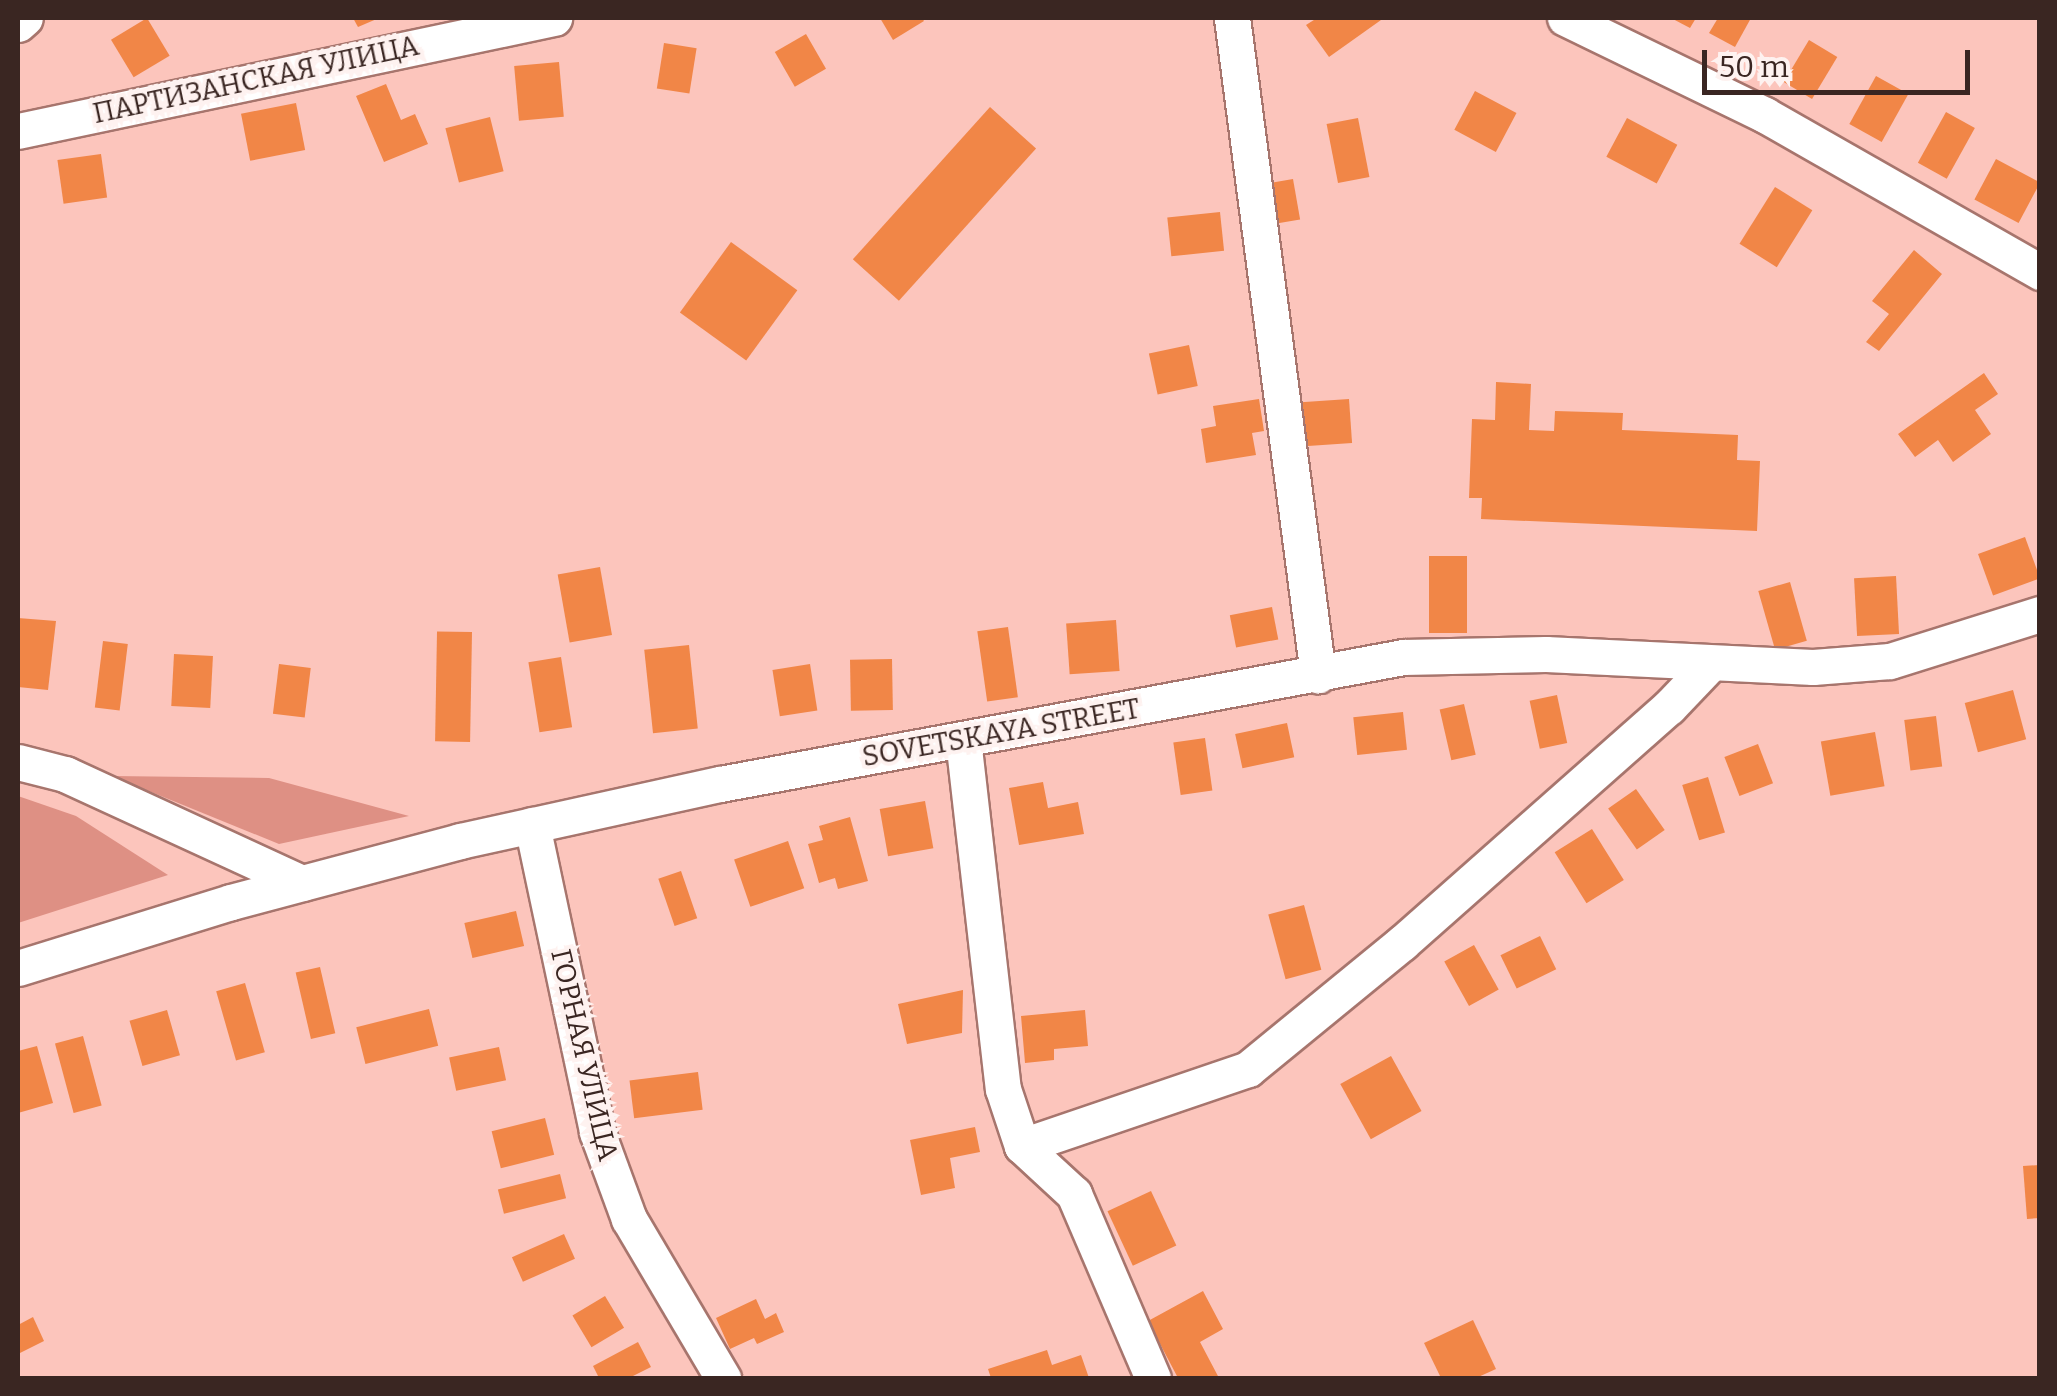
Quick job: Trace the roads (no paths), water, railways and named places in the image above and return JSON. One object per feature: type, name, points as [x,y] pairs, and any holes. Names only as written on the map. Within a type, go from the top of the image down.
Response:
[{"type":"street","points":[[18,24],[24,18]]},
{"type":"street","name":"ПАРТИЗАНСКАЯ УЛИЦА","points":[[18,131],[554,18]]},
{"type":"street","points":[[1232,18],[1318,675]]},
{"type":"street","points":[[1565,18],[1765,115],[2040,272]]},
{"type":"street","name":"SOVETSKAYA STREET","points":[[18,968],[302,883],[532,825],[1403,657],[1546,654],[1708,665],[1812,667],[1890,661],[2040,614]]},
{"type":"street","points":[[1022,1146],[1248,1069],[1402,943],[1668,707],[1708,665]]},
{"type":"street","points":[[963,739],[1003,1089],[1022,1146],[1074,1194],[1153,1378]]},
{"type":"street","points":[[18,762],[66,774],[302,883]]},
{"type":"street","name":"ГОРНАЯ УЛИЦА","points":[[532,825],[597,1132],[630,1219],[724,1378]]}]
